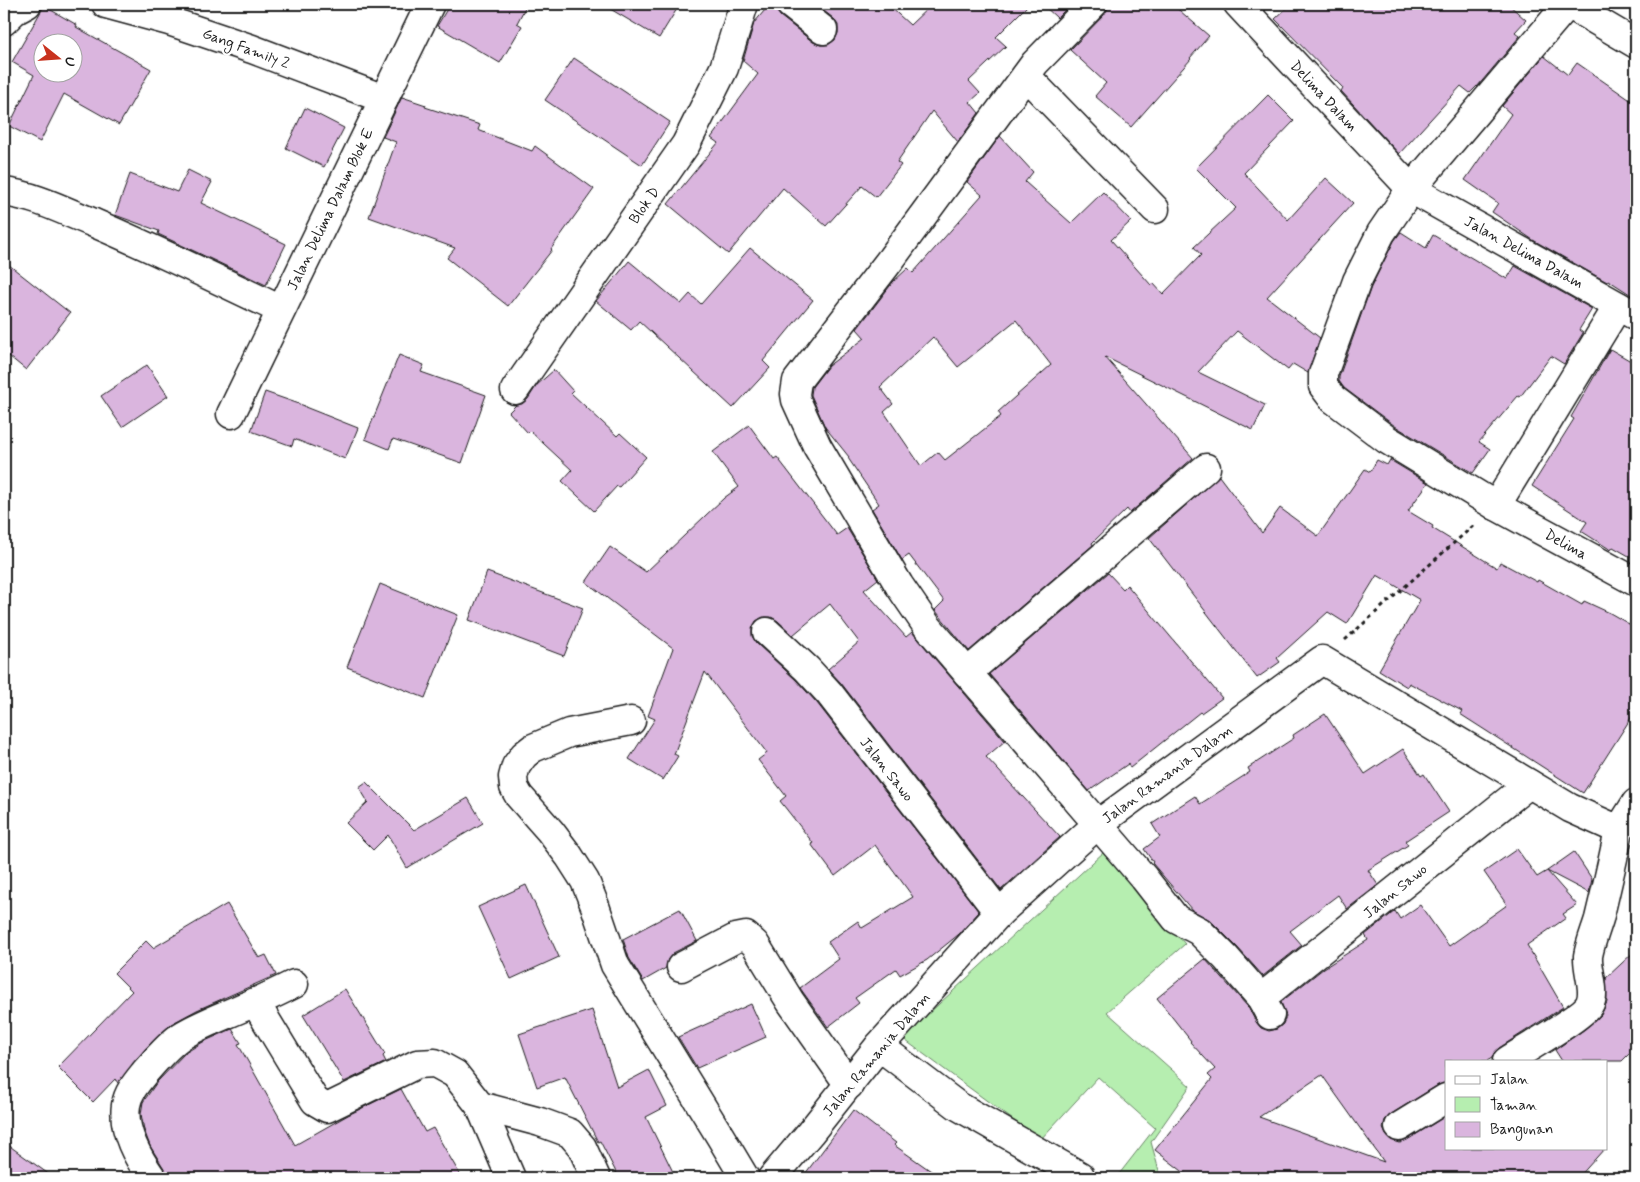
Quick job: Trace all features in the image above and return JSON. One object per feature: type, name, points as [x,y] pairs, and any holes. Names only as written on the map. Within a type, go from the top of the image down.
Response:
[{"type":"street","name":"Gang Family 2","points":[[106,4],[169,21],[252,49],[384,99]]},
{"type":"street","name":"Jalan Delima Dalam Blok E","points":[[231,414],[430,4]]},
{"type":"street","name":"Blok D","points":[[515,390],[686,144],[724,68],[744,4]]},
{"type":"street","points":[[790,4],[823,30]]},
{"type":"street","points":[[1093,4],[1035,63],[891,259],[797,381],[795,394],[817,446],[899,585],[927,626],[1098,824]]},
{"type":"street","name":"Delima Dalam","points":[[1238,4],[1411,189]]},
{"type":"street","points":[[1411,189],[1568,4],[1636,44]]},
{"type":"street","points":[[1026,76],[1155,209]]},
{"type":"street","name":"Jalan Delima Dalam","points":[[1411,189],[1627,311]]},
{"type":"street","name":"Delima","points":[[1411,189],[1381,233],[1357,281],[1322,381],[1326,392],[1386,439],[1496,506],[1636,582]]},
{"type":"street","points":[[4,192],[34,198],[100,226],[191,266],[281,310]]},
{"type":"street","points":[[1496,506],[1627,311]]},
{"type":"street","points":[[967,672],[1206,468]]},
{"type":"street","name":"Jalan Sawo","points":[[767,632],[795,657],[829,693],[999,914]]},
{"type":"street","points":[[1322,660],[1570,808],[1619,830]]},
{"type":"street","name":"Jalan Ramania Dalam","points":[[772,1178],[879,1046],[999,914],[1098,824],[1322,660]]},
{"type":"street","points":[[631,721],[569,733],[533,748],[524,755],[516,766],[513,777],[514,787],[519,796],[569,856],[585,881],[614,965],[745,1178]]},
{"type":"street","name":"Jalan Sawo","points":[[1098,824],[1176,919],[1199,931],[1226,958],[1266,1007],[1529,784]]},
{"type":"street","points":[[1509,1060],[1589,1006],[1591,992],[1588,955],[1604,898],[1619,830],[1636,802]]},
{"type":"street","points":[[681,967],[736,938],[746,936],[755,944],[790,1001],[849,1085]]},
{"type":"street","points":[[152,1178],[143,1165],[127,1129],[126,1106],[128,1097],[135,1085],[158,1058],[179,1038],[215,1018],[294,984]]},
{"type":"street","points":[[255,1002],[315,1101],[327,1108],[416,1064],[436,1063],[455,1074],[480,1106],[511,1178]]},
{"type":"street","points":[[879,1046],[958,1106],[1080,1176]]},
{"type":"street","points":[[1399,1127],[1445,1099]]},
{"type":"street","points":[[480,1106],[540,1122],[570,1133],[582,1147],[596,1178]]},
{"type":"path","points":[[1322,660],[1496,506]]},
{"type":"green space","points":[[1105,851],[1185,944],[1107,1012],[1190,1086],[1151,1142],[1161,1178],[1116,1178],[1155,1128],[1098,1077],[1040,1140],[902,1038]]},
{"type":"building","points":[[450,4],[527,4],[517,23],[522,26],[500,63],[437,26]]},
{"type":"building","points":[[602,4],[680,4],[659,38]]},
{"type":"building","points":[[770,4],[775,4],[780,16],[813,42],[828,45],[835,40],[838,33],[838,25],[833,18],[815,4],[887,4],[910,25],[932,4],[1029,4],[996,37],[1006,46],[969,81],[980,93],[970,102],[979,113],[958,142],[932,111],[897,162],[901,165],[876,197],[862,186],[826,226],[783,188],[728,254],[668,204],[718,143],[711,138],[758,74],[743,61],[754,23]]},
{"type":"building","points":[[1042,4],[1071,4],[1057,18]]},
{"type":"building","points":[[1108,4],[1172,4],[1209,36],[1131,127],[1095,96],[1106,83],[1070,50],[1104,15]]},
{"type":"building","points":[[1291,4],[1508,4],[1526,20],[1515,32],[1520,36],[1477,87],[1470,93],[1461,86],[1399,154],[1341,91],[1343,88],[1275,19]]},
{"type":"building","points":[[44,6],[77,25],[76,27],[151,69],[119,125],[64,94],[40,142],[9,126],[32,79],[32,82],[82,82],[82,32],[32,32],[32,74],[12,62]]},
{"type":"building","points":[[1544,56],[1568,75],[1577,63],[1636,104],[1636,298],[1608,280],[1607,282],[1533,240],[1492,212],[1498,203],[1465,180],[1511,114],[1502,106]]},
{"type":"building","points":[[574,58],[670,122],[642,165],[545,100]]},
{"type":"building","points":[[1268,95],[1294,121],[1244,173],[1288,220],[1326,178],[1353,203],[1267,297],[1320,338],[1308,373],[1293,364],[1288,370],[1237,331],[1198,372],[1265,405],[1253,430],[1105,357],[1193,458],[1130,513],[1127,509],[1092,543],[1093,545],[969,651],[935,610],[944,601],[909,555],[902,560],[872,509],[879,504],[849,457],[825,427],[811,395],[812,387],[828,366],[865,338],[857,329],[893,282],[908,268],[913,273],[982,195],[967,182],[1000,136],[1033,172],[1025,182],[1071,223],[1103,192],[1131,221],[1111,240],[1151,285],[1153,283],[1163,294],[1201,255],[1194,247],[1236,208],[1196,168]],"holes":[[[1016,320],[1051,365],[998,412],[1001,416],[945,460],[938,452],[921,466],[884,412],[893,404],[880,387],[933,337],[958,367]]]},
{"type":"building","points":[[402,97],[426,105],[425,107],[480,125],[478,130],[532,151],[535,146],[594,189],[552,250],[508,306],[447,258],[455,248],[369,217],[396,142],[383,137]]},
{"type":"building","points":[[305,108],[344,128],[324,167],[286,148]]},
{"type":"building","points":[[188,170],[212,182],[201,203],[286,244],[266,285],[158,234],[159,231],[115,215],[130,174],[177,192]]},
{"type":"building","points":[[1401,232],[1426,248],[1433,235],[1507,279],[1515,266],[1592,309],[1579,330],[1583,333],[1564,364],[1551,356],[1520,397],[1518,396],[1479,442],[1490,449],[1473,473],[1395,426],[1344,388],[1339,381],[1371,287],[1394,241]]},
{"type":"building","points":[[750,248],[813,300],[763,361],[770,368],[733,408],[639,321],[631,330],[596,301],[629,261],[681,304],[690,294],[701,304]]},
{"type":"building","points":[[4,261],[70,313],[26,370],[4,352]]},
{"type":"building","points":[[1610,349],[1636,364],[1636,560],[1613,547],[1611,550],[1581,531],[1587,522],[1532,486],[1574,419],[1571,417]]},
{"type":"building","points":[[399,355],[424,365],[421,372],[486,395],[462,463],[393,439],[389,449],[365,439]]},
{"type":"building","points":[[147,365],[168,396],[122,427],[101,396]]},
{"type":"building","points":[[554,370],[573,391],[571,393],[617,436],[620,433],[646,457],[594,511],[562,481],[572,470],[530,431],[528,433],[509,412],[516,405],[522,404],[528,399],[537,385]]},
{"type":"building","points":[[265,392],[358,428],[345,459],[294,439],[292,446],[251,431]]},
{"type":"building","points":[[749,425],[774,459],[777,457],[837,535],[847,528],[878,579],[864,590],[906,637],[912,632],[1005,741],[986,757],[1060,837],[1001,890],[841,683],[828,669],[859,642],[830,604],[793,635],[771,617],[763,617],[756,621],[752,629],[752,636],[756,643],[796,680],[817,703],[979,912],[958,935],[927,960],[900,975],[896,969],[855,998],[859,1003],[828,1027],[800,988],[839,959],[828,942],[858,921],[862,928],[913,897],[875,845],[835,876],[811,844],[813,843],[780,801],[786,796],[758,760],[767,753],[705,672],[674,754],[678,756],[663,780],[629,759],[655,719],[648,716],[673,648],[586,582],[610,547],[646,572],[724,498],[739,487],[713,452]]},
{"type":"building","points":[[1377,460],[1387,465],[1390,460],[1428,483],[1408,511],[1433,526],[1432,528],[1497,568],[1500,562],[1537,582],[1538,580],[1582,605],[1584,601],[1636,628],[1636,710],[1583,793],[1460,714],[1462,711],[1409,683],[1407,687],[1379,670],[1420,600],[1377,575],[1347,624],[1328,612],[1277,658],[1280,662],[1257,678],[1149,538],[1219,476],[1262,533],[1280,508],[1318,536],[1365,469],[1370,472]]},
{"type":"building","points":[[487,572],[583,608],[564,656],[469,620]]},
{"type":"building","points":[[1108,573],[1123,589],[1127,585],[1222,698],[1200,712],[1130,768],[1128,764],[1089,791],[989,674]]},
{"type":"building","points":[[380,584],[458,615],[425,698],[347,667]]},
{"type":"building","points":[[1325,714],[1365,774],[1403,749],[1421,776],[1424,774],[1449,812],[1405,841],[1408,845],[1368,870],[1378,885],[1347,909],[1338,895],[1290,931],[1302,945],[1263,976],[1210,920],[1192,910],[1152,863],[1144,849],[1160,837],[1152,824],[1195,796],[1200,804],[1250,772],[1248,768],[1294,738],[1293,735]]},
{"type":"building","points":[[366,782],[414,830],[468,798],[483,823],[407,868],[388,835],[373,850],[346,823],[368,802],[359,787]]},
{"type":"building","points":[[1517,849],[1537,877],[1547,871],[1577,905],[1563,914],[1566,918],[1527,945],[1563,1007],[1499,1048],[1489,1060],[1445,1060],[1445,1082],[1391,1114],[1385,1120],[1383,1128],[1391,1140],[1400,1143],[1445,1117],[1445,1150],[1603,1150],[1578,1178],[1191,1178],[1155,1150],[1212,1079],[1208,1075],[1215,1069],[1190,1042],[1157,998],[1205,959],[1248,1007],[1261,1028],[1269,1031],[1277,1029],[1283,1024],[1286,1016],[1281,1002],[1324,968],[1368,940],[1365,935],[1395,911],[1400,919],[1420,905],[1449,946],[1507,905],[1484,872]],"holes":[[[1322,1075],[1384,1162],[1259,1117]]]},
{"type":"building","points":[[1574,852],[1592,879],[1589,893],[1547,871]]},
{"type":"building","points":[[526,885],[559,957],[511,979],[478,907]]},
{"type":"building","points":[[227,904],[259,958],[266,955],[276,975],[197,1010],[171,1024],[146,1048],[118,1083],[115,1079],[93,1102],[58,1067],[132,991],[114,973],[146,941],[153,948]]},
{"type":"building","points":[[680,909],[697,941],[673,953],[668,959],[666,968],[643,981],[629,958],[623,939]]},
{"type":"building","points":[[1636,950],[1636,1047],[1622,1061],[1561,1060],[1555,1050],[1601,1015],[1607,1002],[1606,978]]},
{"type":"building","points":[[345,989],[385,1054],[383,1056],[386,1062],[344,1082],[303,1015]]},
{"type":"building","points":[[751,1004],[766,1037],[697,1068],[678,1037]]},
{"type":"building","points":[[592,1010],[617,1087],[649,1070],[667,1106],[646,1117],[676,1178],[619,1178],[600,1141],[598,1142],[565,1077],[537,1087],[519,1034]]},
{"type":"building","points":[[232,1029],[241,1043],[238,1044],[295,1145],[348,1115],[401,1089],[425,1132],[433,1128],[462,1178],[167,1178],[165,1170],[150,1146],[144,1130],[141,1114],[143,1102],[157,1082],[185,1053],[203,1042]]},
{"type":"building","points":[[853,1110],[896,1143],[894,1145],[941,1178],[802,1178]]},
{"type":"building","points":[[4,1142],[54,1178],[4,1178]]}]
